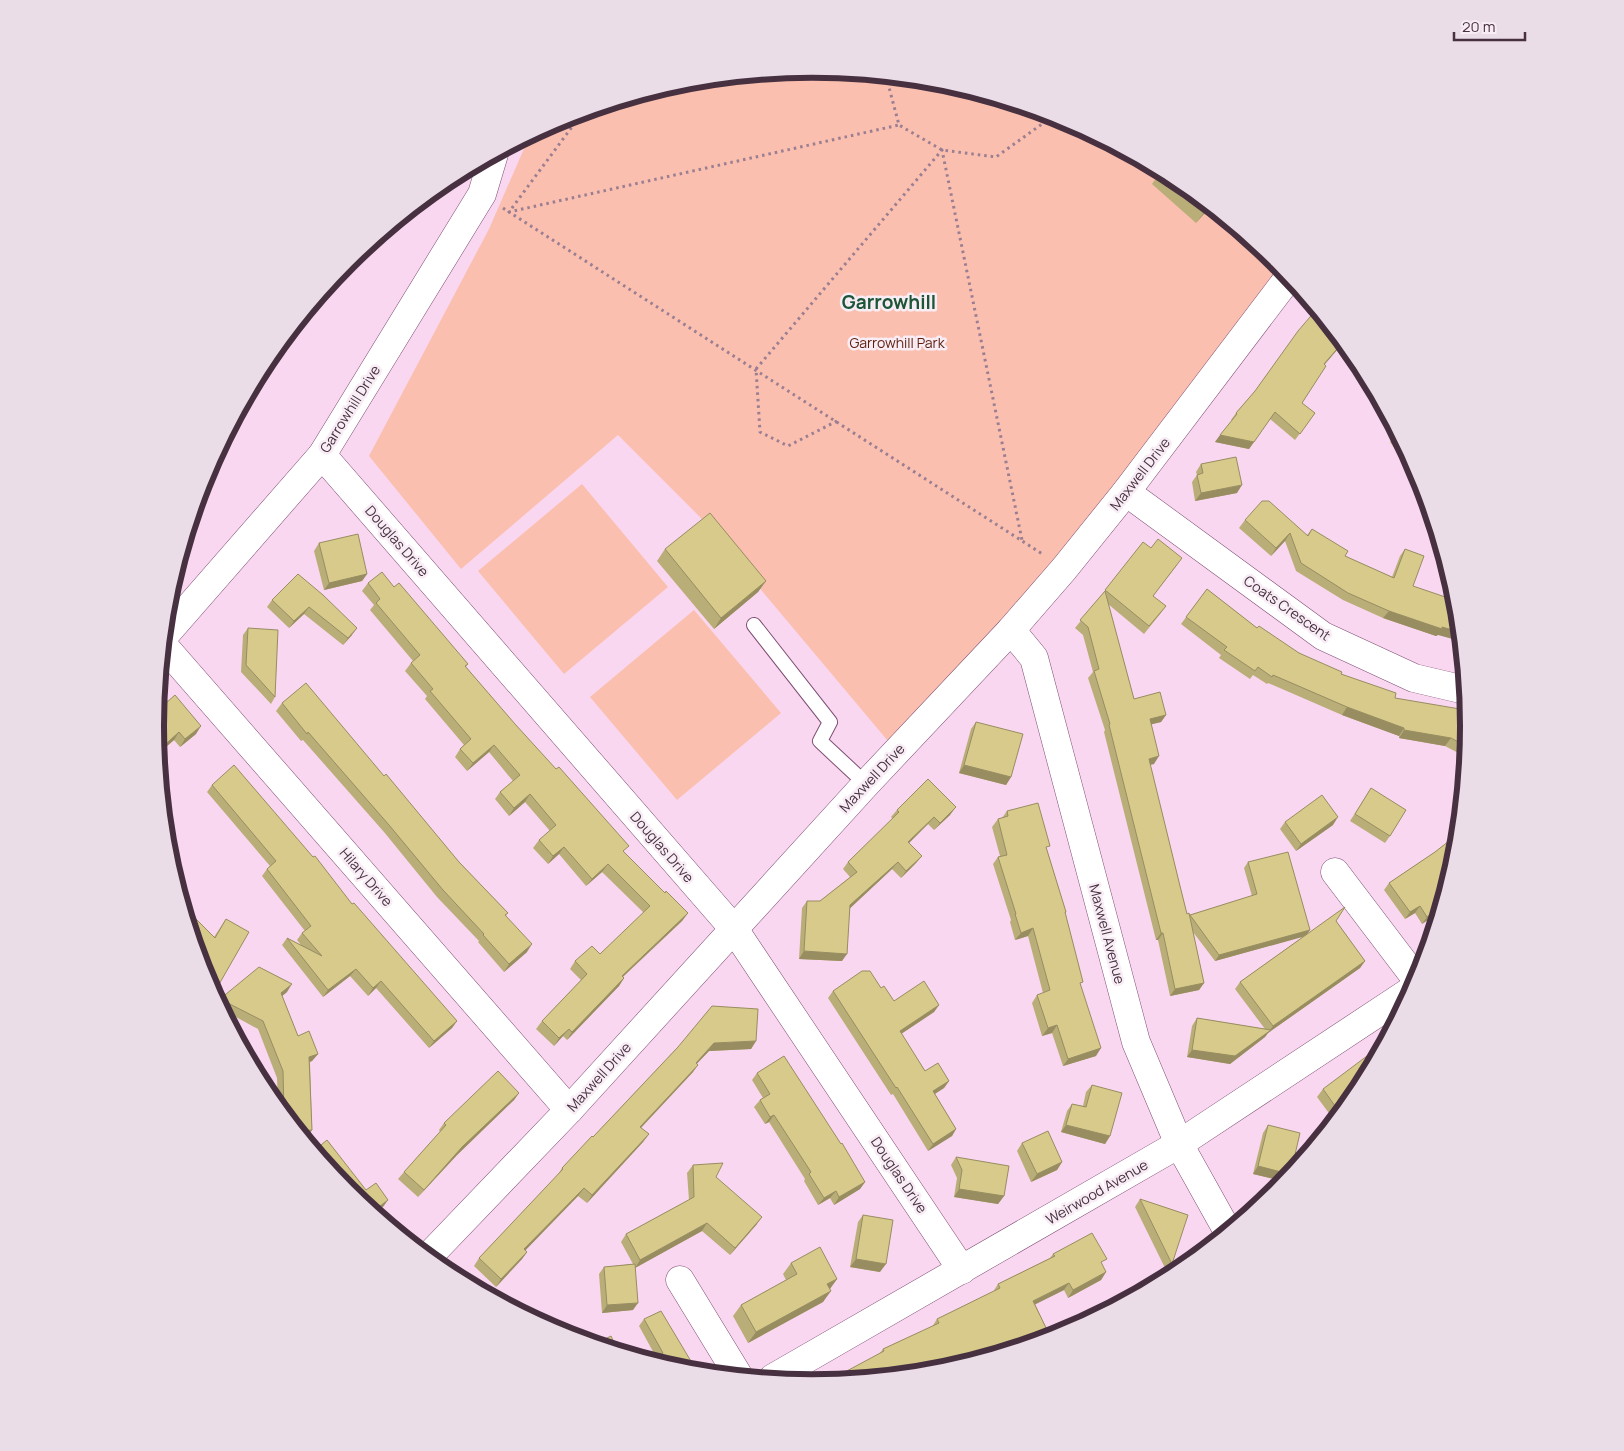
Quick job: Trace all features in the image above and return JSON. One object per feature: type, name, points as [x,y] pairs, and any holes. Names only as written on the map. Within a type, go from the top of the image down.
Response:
[{"type":"street","name":"Garrowhill Drive","points":[[172,627],[322,455],[482,194],[492,162]]},
{"type":"street","name":"Maxwell Drive","points":[[434,1251],[569,1110],[866,784],[1011,630],[1064,569],[1126,492],[1285,283]]},
{"type":"street","name":"Douglas Drive","points":[[322,455],[734,929],[962,1270]]},
{"type":"street","name":"Coats Crescent","points":[[1126,492],[1323,636],[1414,678],[1459,689]]},
{"type":"street","name":"Maxwell Avenue","points":[[1011,630],[1034,658],[1136,1042],[1180,1144],[1224,1225]]},
{"type":"street","name":"Hilary Drive","points":[[169,652],[569,1110]]},
{"type":"street","points":[[1335,872],[1411,972]]},
{"type":"street","name":"Weirwood Avenue","points":[[782,1373],[1180,1144],[1399,998]]},
{"type":"street","points":[[680,1280],[734,1369]]},
{"type":"lane","points":[[754,625],[830,722],[820,741],[866,784]]},
{"type":"path","points":[[888,82],[899,126]]},
{"type":"path","points":[[509,212],[899,126],[942,150],[996,158],[1046,122]]},
{"type":"path","points":[[509,212],[575,123]]},
{"type":"path","points":[[836,421],[788,446],[760,432],[756,369],[942,150]]},
{"type":"path","points":[[942,150],[1022,540]]},
{"type":"path","points":[[482,194],[1022,540],[1064,569]]},
{"type":"green space","name":"Garrowhill Park","points":[[770,79],[854,79],[897,83],[980,100],[1020,112],[1099,144],[1136,164],[1206,211],[1239,238],[1279,277],[1123,481],[893,747],[700,517],[618,435],[461,569],[369,456],[489,229],[526,143],[564,127],[644,100],[727,83]]},
{"type":"green space","points":[[582,484],[668,587],[564,674],[478,571]]},
{"type":"green space","points":[[694,610],[781,713],[677,800],[590,697]]},
{"type":"building","points":[[1312,314],[1338,348],[1324,364],[1326,366],[1302,403],[1315,413],[1300,434],[1275,412],[1254,442],[1220,435],[1255,391]]},
{"type":"building","points":[[1236,457],[1242,485],[1201,493],[1197,475],[1203,473],[1201,464]]},
{"type":"building","points":[[1262,501],[1269,501],[1308,536],[1312,529],[1348,551],[1345,556],[1394,578],[1405,549],[1424,556],[1413,586],[1448,598],[1452,630],[1442,627],[1442,629],[1389,611],[1348,593],[1301,563],[1290,533],[1276,548],[1245,520]]},
{"type":"building","points":[[710,513],[766,581],[721,618],[665,549]]},
{"type":"building","points":[[358,534],[367,574],[329,583],[319,543]]},
{"type":"building","points":[[1158,539],[1182,558],[1153,596],[1166,606],[1149,626],[1105,590],[1143,542],[1151,548]]},
{"type":"building","points":[[382,572],[394,587],[399,583],[468,664],[465,666],[515,724],[556,769],[559,767],[629,846],[623,851],[688,913],[622,976],[624,978],[572,1032],[569,1029],[559,1038],[542,1021],[587,974],[575,961],[592,946],[600,954],[650,906],[608,864],[592,879],[564,847],[553,856],[539,840],[556,825],[530,794],[514,808],[500,792],[520,775],[494,745],[473,763],[460,749],[471,739],[430,691],[433,689],[411,663],[420,655],[376,603],[380,599],[368,583]]},
{"type":"building","points":[[298,574],[357,628],[348,638],[309,607],[294,621],[272,600]]},
{"type":"building","points":[[1207,589],[1257,628],[1259,626],[1299,653],[1342,672],[1341,674],[1396,693],[1395,698],[1460,709],[1460,743],[1451,738],[1404,730],[1404,728],[1347,707],[1273,675],[1272,677],[1258,667],[1255,671],[1224,650],[1227,647],[1186,617]]},
{"type":"building","points":[[1105,591],[1134,699],[1160,692],[1166,715],[1150,719],[1159,756],[1149,759],[1187,914],[1189,913],[1204,983],[1175,989],[1163,933],[1161,933],[1110,724],[1094,671],[1099,669],[1088,627],[1080,620]]},
{"type":"building","points":[[248,628],[278,630],[275,697],[246,665]]},
{"type":"building","points":[[306,683],[384,776],[386,774],[459,862],[508,913],[505,915],[532,944],[509,964],[282,703]]},
{"type":"building","points":[[175,695],[201,726],[185,739],[179,732],[164,745],[165,704]]},
{"type":"building","points":[[976,722],[1023,734],[1011,777],[964,765]]},
{"type":"building","points":[[234,765],[313,857],[315,856],[352,904],[354,903],[457,1021],[434,1041],[381,981],[373,988],[356,969],[328,990],[287,938],[322,956],[302,933],[311,926],[267,869],[276,861],[212,785]]},
{"type":"building","points":[[928,779],[956,807],[940,823],[934,817],[908,842],[922,856],[906,871],[898,862],[850,905],[847,954],[804,951],[807,901],[820,901],[857,872],[848,862],[899,812],[897,810]]},
{"type":"building","points":[[1371,788],[1406,810],[1390,836],[1355,814]]},
{"type":"building","points":[[1322,795],[1338,817],[1301,844],[1285,822]]},
{"type":"building","points":[[1038,803],[1050,846],[1046,847],[1066,912],[1083,982],[1080,983],[1101,1048],[1068,1059],[1057,1025],[1048,1028],[1037,995],[1050,990],[1033,928],[1021,933],[998,857],[1007,855],[998,819],[1008,816],[1007,811]]},
{"type":"building","points":[[1450,841],[1432,914],[1427,917],[1420,906],[1410,912],[1389,883]]},
{"type":"building","points":[[1288,852],[1310,930],[1219,955],[1190,915],[1257,894],[1248,862]]},
{"type":"building","points":[[1345,907],[1336,921],[1365,961],[1273,1026],[1240,982]]},
{"type":"building","points":[[193,916],[215,938],[226,919],[249,932],[219,985]]},
{"type":"building","points":[[259,967],[292,984],[281,993],[298,1036],[309,1031],[318,1054],[309,1057],[312,1130],[307,1130],[284,1101],[283,1071],[263,1021],[227,1002],[224,996]]},
{"type":"building","points":[[862,971],[870,971],[881,988],[884,986],[894,1001],[924,981],[939,1005],[900,1031],[925,1071],[938,1063],[949,1081],[933,1091],[956,1129],[933,1144],[833,991]]},
{"type":"building","points":[[712,1006],[758,1009],[756,1041],[714,1043],[696,1063],[698,1065],[640,1127],[649,1134],[592,1195],[584,1188],[524,1249],[527,1252],[501,1279],[479,1258],[678,1047]]},
{"type":"building","points":[[1197,1018],[1271,1030],[1235,1056],[1192,1050]]},
{"type":"building","points":[[1371,1053],[1336,1107],[1323,1089]]},
{"type":"building","points":[[784,1056],[842,1143],[865,1182],[839,1197],[836,1191],[824,1198],[809,1174],[811,1172],[774,1115],[770,1117],[760,1100],[770,1094],[757,1073]]},
{"type":"building","points":[[498,1071],[519,1093],[462,1147],[424,1190],[404,1172],[446,1125],[444,1123]]},
{"type":"building","points":[[1092,1085],[1122,1093],[1110,1136],[1066,1125],[1072,1104],[1086,1107]]},
{"type":"building","points":[[1268,1125],[1300,1133],[1294,1158],[1281,1172],[1258,1166]]},
{"type":"building","points":[[1048,1131],[1062,1162],[1037,1174],[1022,1143]]},
{"type":"building","points":[[327,1140],[366,1190],[376,1183],[388,1200],[380,1206],[385,1213],[354,1184],[319,1146]]},
{"type":"building","points":[[956,1157],[1009,1166],[1004,1196],[959,1189],[962,1170]]},
{"type":"building","points":[[723,1163],[716,1177],[762,1217],[735,1248],[707,1223],[640,1260],[626,1234],[694,1197],[693,1165]]},
{"type":"building","points":[[1140,1199],[1188,1215],[1172,1264]]},
{"type":"building","points":[[863,1215],[893,1220],[886,1264],[856,1259]]},
{"type":"building","points":[[1092,1233],[1107,1259],[1101,1262],[1106,1272],[1073,1290],[1069,1283],[1033,1301],[1047,1329],[980,1351],[938,1361],[897,1368],[844,1372],[884,1351],[883,1349],[939,1323],[937,1319],[1000,1288],[998,1284],[1055,1256],[1053,1254]]},
{"type":"building","points":[[820,1247],[837,1279],[827,1284],[831,1291],[756,1332],[741,1305],[797,1274],[791,1263]]},
{"type":"building","points":[[635,1264],[638,1303],[607,1305],[604,1267]]},
{"type":"building","points":[[661,1311],[691,1362],[660,1355],[663,1353],[644,1319]]},
{"type":"building","points":[[611,1336],[614,1342],[605,1339]]},
{"type":"district","name":"Garrowhill","points":[[889,302]]}]
